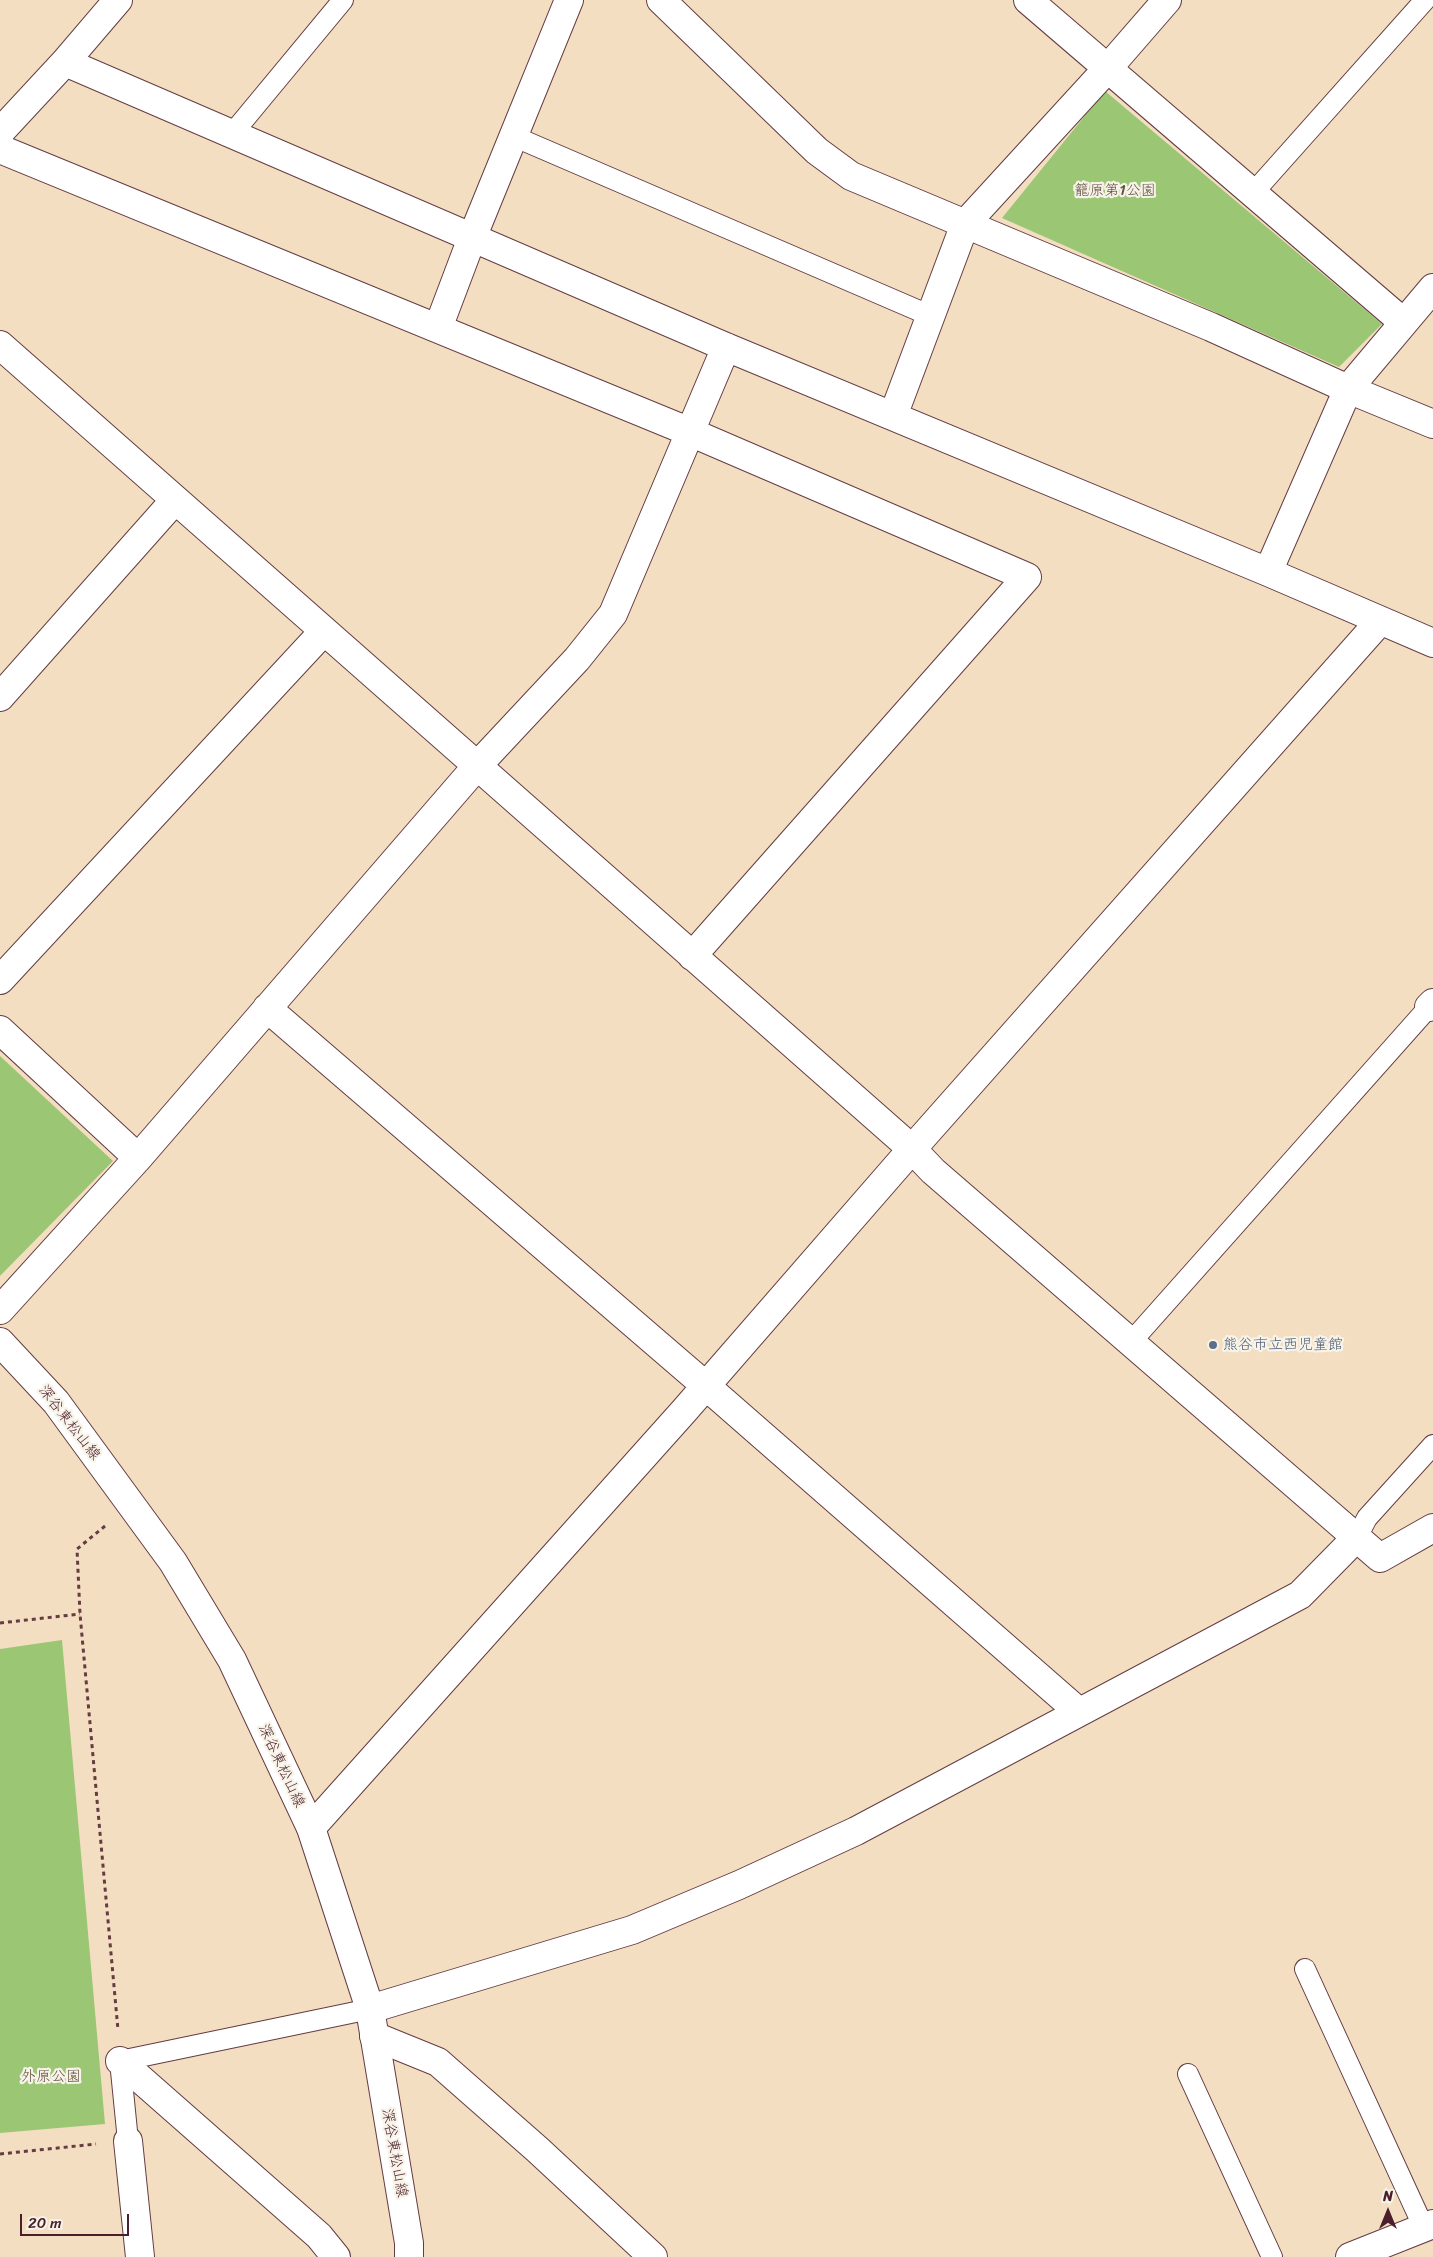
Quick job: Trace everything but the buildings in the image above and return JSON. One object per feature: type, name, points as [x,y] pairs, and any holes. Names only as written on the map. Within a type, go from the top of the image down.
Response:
[{"type":"street","points":[[0,132],[65,62],[118,0]]},
{"type":"street","points":[[438,328],[472,238],[569,0]]},
{"type":"street","points":[[662,0],[817,152],[851,176],[1211,327],[1348,389],[1433,424]]},
{"type":"street","points":[[1028,0],[1403,322]]},
{"type":"street","points":[[893,416],[965,224],[1108,68],[1167,0]]},
{"type":"street","points":[[65,62],[726,347],[1268,572],[1433,644]]},
{"type":"street","points":[[0,149],[690,432],[1027,576],[692,956]]},
{"type":"street","points":[[1268,572],[1348,389],[1433,288]]},
{"type":"street","points":[[0,345],[912,1149],[933,1171],[1380,1558],[1433,1528]]},
{"type":"street","points":[[0,1310],[138,1158],[477,766],[577,659],[613,614],[726,347]]},
{"type":"street","points":[[0,697],[175,500]]},
{"type":"street","points":[[311,1828],[706,1386],[912,1149],[1380,621]]},
{"type":"street","points":[[0,980],[324,630]]},
{"type":"street","points":[[268,1008],[706,1386],[1079,1712]]},
{"type":"street","points":[[0,1030],[138,1158]]},
{"type":"street","name":"深谷東松山線","points":[[0,1342],[56,1402],[173,1562],[232,1660],[311,1828],[370,2009],[409,2243],[409,2257]]},
{"type":"street","points":[[370,2009],[632,1930],[740,1885],[856,1831],[1300,1595],[1357,1537]]},
{"type":"street","points":[[374,2036],[438,2062],[538,2150],[653,2257]]},
{"type":"street","points":[[120,2061],[319,2236],[336,2257]]},
{"type":"street","points":[[128,2141],[140,2257]]},
{"type":"street","points":[[1350,2257],[1428,2226]]},
{"type":"lane","points":[[232,134],[344,0]]},
{"type":"lane","points":[[1253,193],[1425,0]]},
{"type":"lane","points":[[513,136],[931,316]]},
{"type":"lane","points":[[1131,1342],[1431,1004]]},
{"type":"lane","points":[[1357,1537],[1367,1518],[1433,1444]]},
{"type":"lane","points":[[1305,1969],[1428,2226]]},
{"type":"lane","points":[[128,2141],[120,2061],[370,2009]]},
{"type":"lane","points":[[1188,2074],[1272,2257]]},
{"type":"path","points":[[120,2061],[80,1614],[77,1549],[130,1504]]},
{"type":"path","points":[[0,1623],[80,1614]]},
{"type":"path","points":[[0,2154],[128,2141]]},
{"type":"green space","name":"籠原第1公園","points":[[1105,91],[1382,324],[1339,367],[1002,218]]},
{"type":"green space","points":[[0,1056],[113,1161],[0,1276]]},
{"type":"green space","name":"外原公園","points":[[62,1640],[105,2124],[0,2133],[0,1649]]},
{"type":"place","name":"熊谷市立西児童館","points":[[1213,1345]]}]
